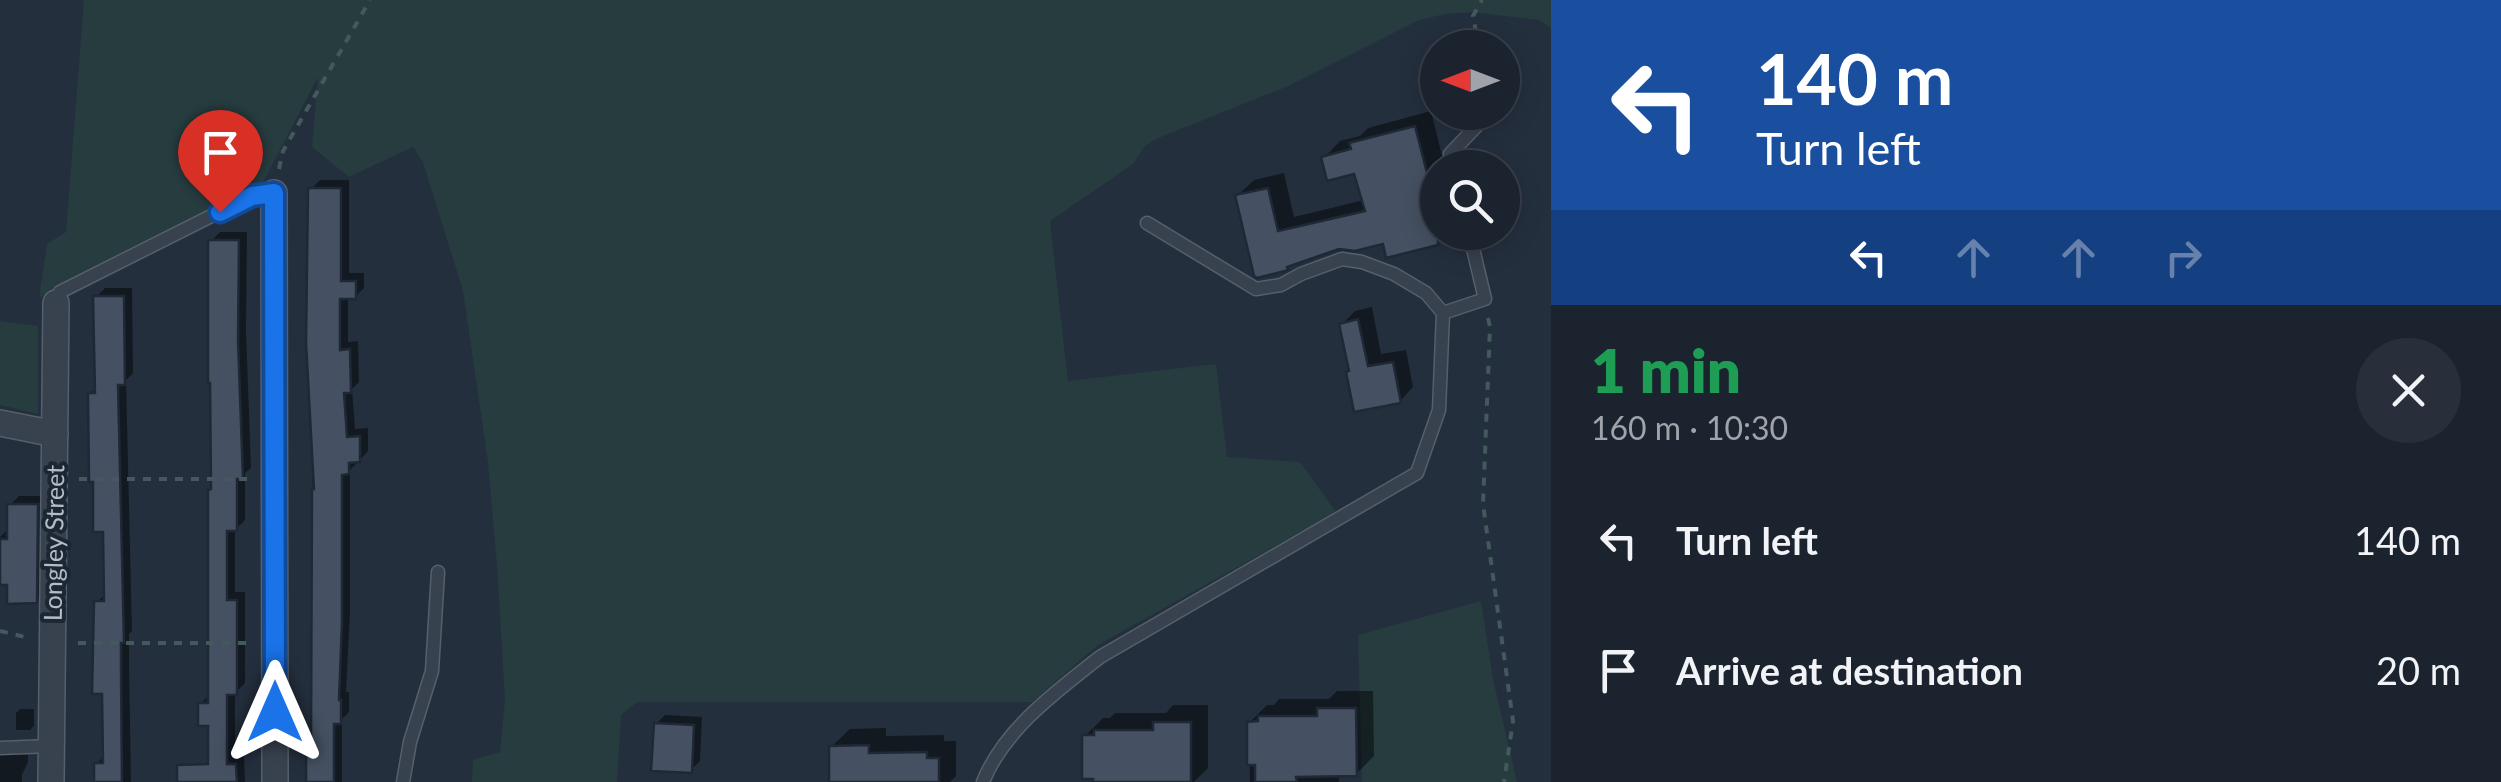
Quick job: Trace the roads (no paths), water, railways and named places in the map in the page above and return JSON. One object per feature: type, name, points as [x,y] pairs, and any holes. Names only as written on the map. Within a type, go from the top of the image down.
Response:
[{"type":"street","points":[[274,193],[275,782]]},
{"type":"street","name":"Longley Street","points":[[51,782],[56,303]]},
{"type":"street","points":[[0,423],[55,434]]},
{"type":"lane","points":[[1454,150],[1473,130]]},
{"type":"lane","points":[[56,303],[60,292],[77,283],[252,196],[274,193]]},
{"type":"lane","points":[[983,782],[1010,738],[1056,691],[1100,657],[1417,472],[1439,410],[1443,313],[1426,293],[1394,274],[1362,262],[1342,260],[1281,285],[1256,289],[1147,223]]},
{"type":"lane","points":[[1443,313],[1484,299],[1473,250]]},
{"type":"lane","points":[[403,782],[410,742],[432,671],[438,572]]},
{"type":"lane","points":[[0,748],[51,746]]}]
